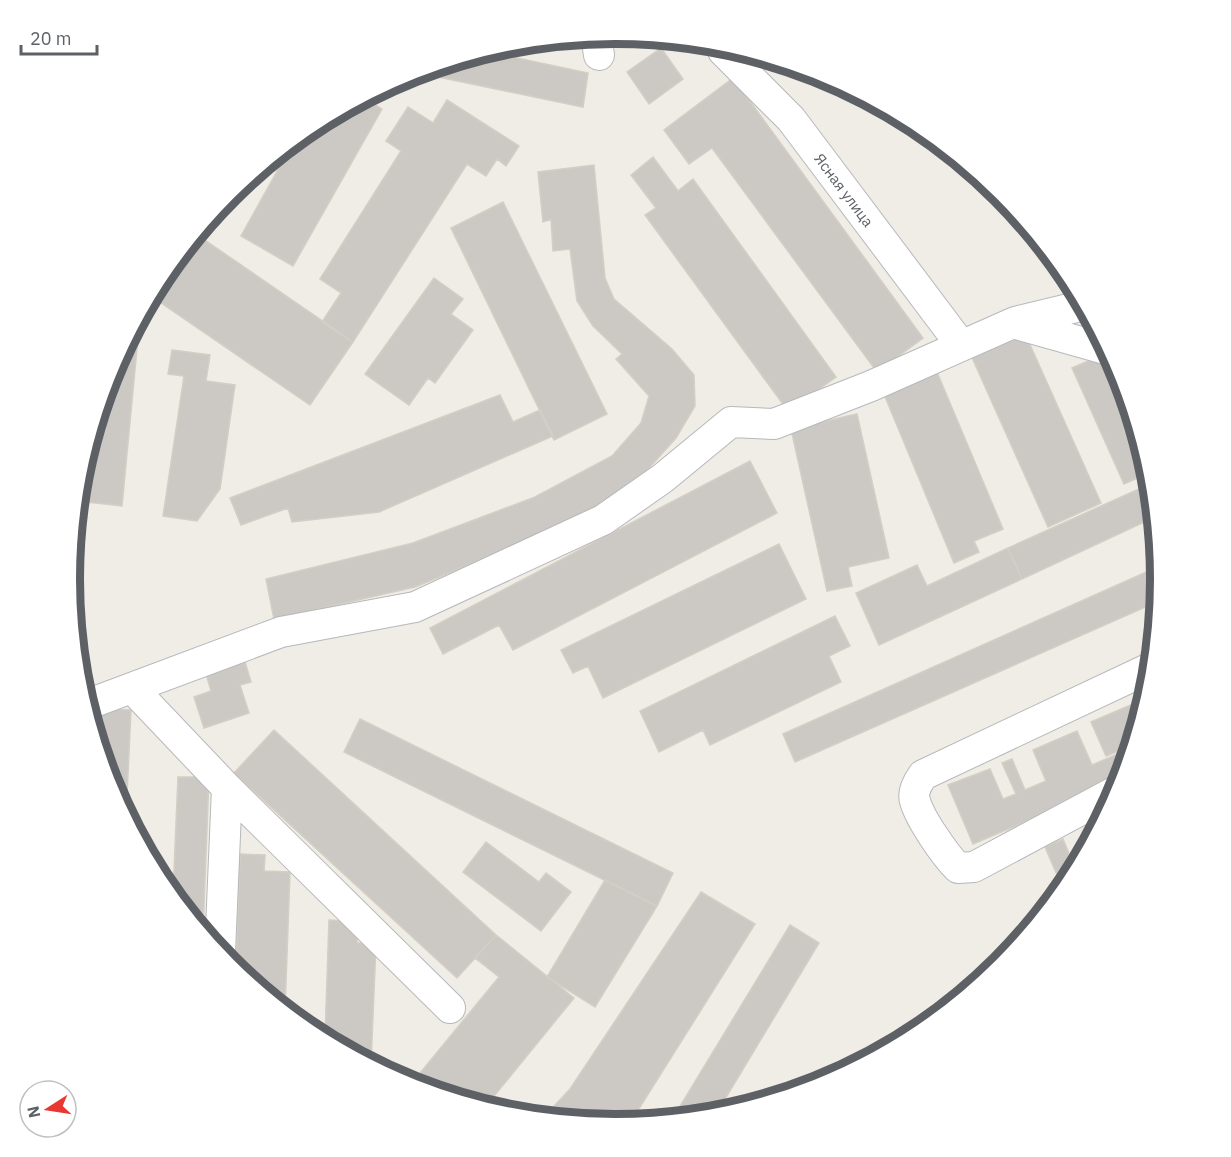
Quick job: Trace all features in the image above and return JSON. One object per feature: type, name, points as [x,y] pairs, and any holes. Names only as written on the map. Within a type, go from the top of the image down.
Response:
[{"type":"street","name":"Ясная улица","points":[[736,58],[791,119],[961,345]]},
{"type":"street","points":[[95,702],[281,632],[415,607],[603,520],[663,478],[731,422],[774,424],[871,386],[1013,323],[1077,307]]},
{"type":"street","points":[[1013,323],[1097,347]]},
{"type":"street","points":[[1103,798],[974,867],[958,868],[946,855],[914,800],[916,785],[923,775],[1142,672]]},
{"type":"street","points":[[132,688],[227,788],[450,1008]]},
{"type":"street","points":[[221,939],[227,788]]},
{"type":"building","points":[[661,48],[683,79],[649,104],[627,72]]},
{"type":"building","points":[[505,55],[588,73],[583,107],[433,76]]},
{"type":"building","points":[[733,78],[923,338],[877,372],[712,148],[689,164],[664,130]]},
{"type":"building","points":[[447,100],[519,146],[506,166],[497,159],[486,176],[467,164],[353,342],[322,322],[341,293],[320,279],[401,151],[386,141],[408,107],[433,123]]},
{"type":"building","points":[[371,103],[382,109],[293,266],[241,236],[284,159],[318,134]]},
{"type":"building","points":[[653,157],[678,191],[693,179],[836,377],[788,411],[645,215],[656,208],[631,175]]},
{"type":"building","points":[[594,165],[605,278],[614,299],[672,349],[694,375],[695,406],[676,438],[641,477],[589,511],[517,545],[415,587],[274,619],[266,579],[413,543],[535,497],[612,456],[641,423],[649,396],[616,359],[622,354],[593,326],[577,301],[570,249],[553,251],[551,219],[543,222],[538,172]]},
{"type":"building","points":[[503,202],[607,414],[554,440],[451,228]]},
{"type":"building","points":[[203,239],[353,342],[310,405],[158,301]]},
{"type":"building","points":[[434,278],[463,299],[451,314],[473,330],[435,383],[428,378],[409,405],[365,374]]},
{"type":"building","points":[[1023,329],[1101,503],[1048,527],[970,353]]},
{"type":"building","points":[[138,338],[122,506],[86,502],[99,440],[109,407]]},
{"type":"building","points":[[172,350],[210,355],[206,381],[235,385],[220,489],[197,521],[163,516],[184,376],[168,374]]},
{"type":"building","points":[[1101,355],[1122,407],[1140,477],[1124,484],[1072,368]]},
{"type":"building","points":[[934,365],[1003,529],[974,541],[979,552],[954,563],[881,387]]},
{"type":"building","points":[[500,395],[513,422],[540,410],[553,436],[379,512],[292,522],[288,508],[241,525],[230,498]]},
{"type":"building","points":[[857,414],[889,558],[848,567],[852,586],[827,591],[791,429]]},
{"type":"building","points":[[750,461],[777,513],[513,650],[499,625],[443,654],[430,628]]},
{"type":"building","points":[[1142,487],[1147,521],[1022,579],[1008,548]]},
{"type":"building","points":[[779,544],[806,599],[603,698],[588,666],[573,673],[561,650]]},
{"type":"building","points":[[1008,548],[1022,579],[879,645],[856,593],[917,565],[927,586]]},
{"type":"building","points":[[1150,571],[1149,605],[795,762],[783,734]]},
{"type":"building","points":[[835,616],[850,646],[829,656],[841,682],[710,745],[703,730],[659,752],[640,711]]},
{"type":"building","points":[[243,655],[251,682],[240,685],[249,713],[204,728],[194,697],[211,691],[204,667]]},
{"type":"building","points":[[1135,703],[1122,750],[1106,756],[1091,722]]},
{"type":"building","points":[[98,709],[131,710],[127,796],[109,750]]},
{"type":"building","points":[[360,719],[673,873],[657,906],[344,752]]},
{"type":"building","points":[[274,730],[496,935],[457,978],[234,773]]},
{"type":"building","points":[[1077,731],[1092,765],[1120,754],[1108,786],[973,844],[948,785],[990,769],[1003,799],[1016,794],[1002,763],[1012,759],[1025,790],[1046,781],[1033,750]]},
{"type":"building","points":[[178,777],[209,777],[203,919],[174,880]]},
{"type":"building","points":[[1063,839],[1071,859],[1058,878],[1045,847]]},
{"type":"building","points":[[486,842],[539,882],[546,873],[571,892],[541,931],[463,872]]},
{"type":"building","points":[[240,854],[265,855],[264,871],[290,872],[285,999],[236,956]]},
{"type":"building","points":[[605,880],[657,906],[595,1007],[547,977]]},
{"type":"building","points":[[701,892],[755,924],[636,1113],[616,1114],[551,1109],[570,1089]]},
{"type":"building","points":[[329,920],[358,922],[357,943],[376,943],[371,1054],[325,1028]]},
{"type":"building","points":[[790,925],[819,943],[723,1102],[679,1108]]},
{"type":"building","points":[[496,935],[574,998],[492,1099],[418,1076],[499,977],[475,958]]}]
